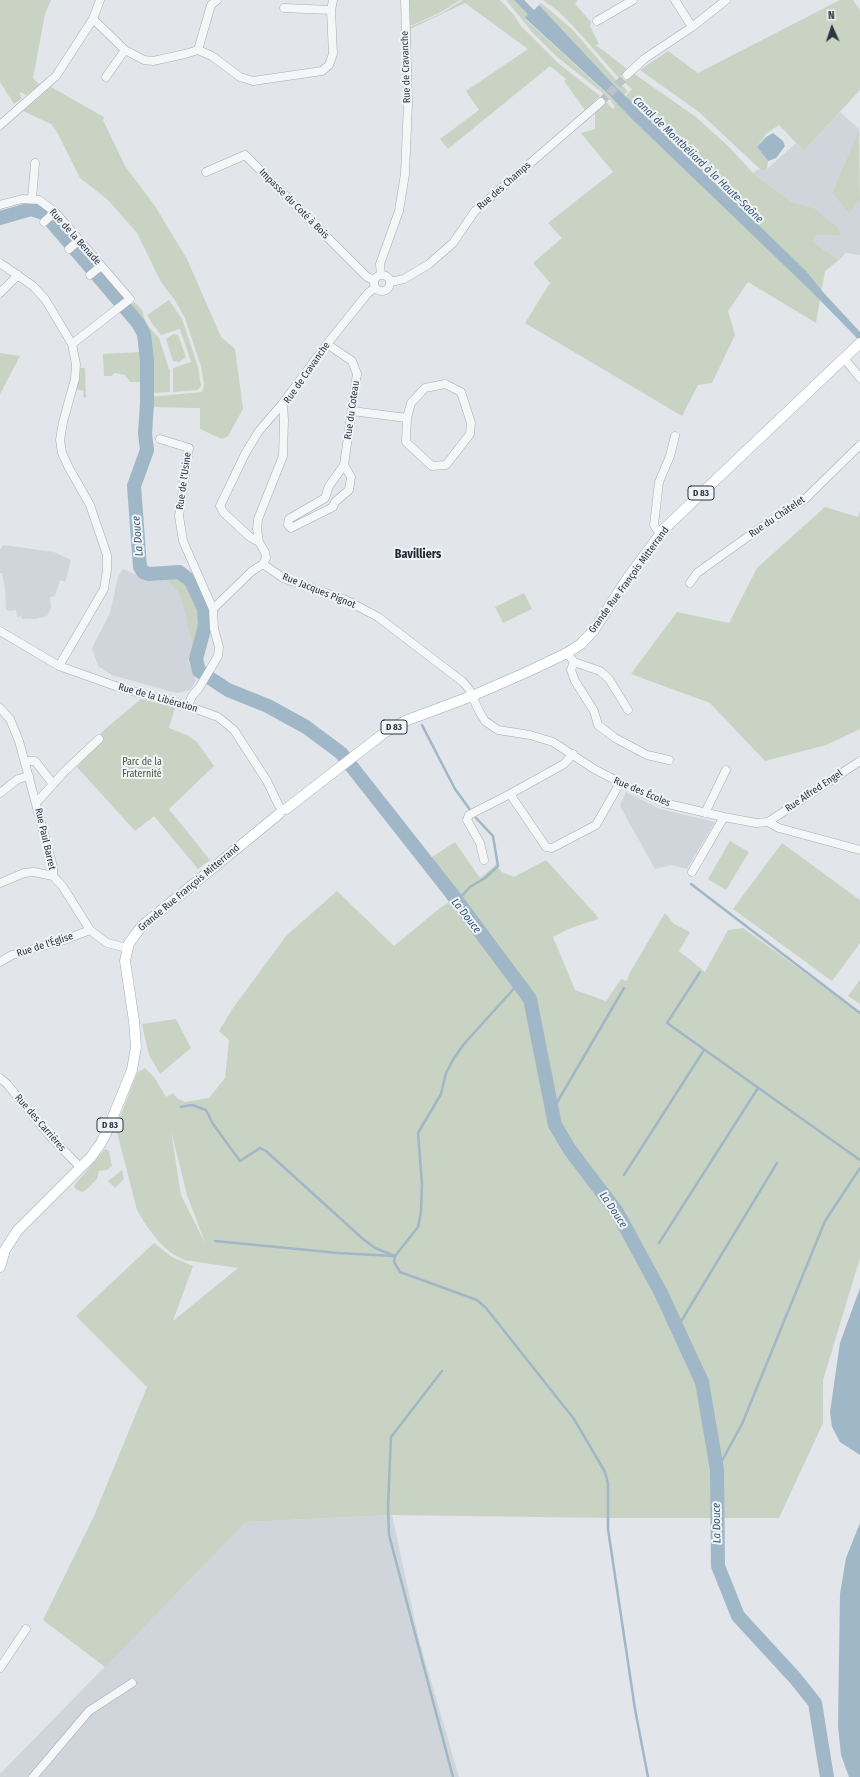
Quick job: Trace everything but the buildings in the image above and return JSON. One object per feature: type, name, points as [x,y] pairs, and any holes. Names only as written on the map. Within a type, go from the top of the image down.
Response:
[{"type":"main road","name":"Grande Rue François Mitterrand","points":[[0,1267],[5,1250],[17,1231],[97,1150],[108,1129],[132,1070],[136,1037],[125,968],[127,948],[142,926],[281,809],[336,770],[384,733],[405,721],[472,696],[567,653],[581,644],[594,630],[627,579],[660,534],[857,345]]},
{"type":"street","points":[[0,125],[56,76],[93,19],[100,0]]},
{"type":"street","points":[[198,50],[211,5],[217,0]]},
{"type":"street","points":[[93,19],[125,50],[144,60],[153,61],[198,50],[212,56],[240,77],[253,81],[322,71],[329,65],[333,54],[331,10],[334,0]]},
{"type":"street","name":"Rue de Cravanche","points":[[263,564],[266,558],[259,542],[257,529],[258,519],[284,456],[283,403],[377,281],[380,264],[399,211],[405,174],[408,102],[405,0]]},
{"type":"street","points":[[597,21],[633,0]]},
{"type":"street","points":[[675,0],[692,27]]},
{"type":"street","points":[[627,75],[644,59],[692,27],[726,0]]},
{"type":"street","points":[[284,8],[331,10]]},
{"type":"street","points":[[106,77],[125,50]]},
{"type":"street","name":"Rue des Champs","points":[[377,281],[380,290],[385,290],[389,287],[390,282],[404,279],[429,264],[453,243],[475,211],[601,102]]},
{"type":"street","name":"Impasse du Coté à Bois","points":[[206,172],[245,155],[367,277],[377,281]]},
{"type":"street","points":[[0,205],[22,199],[32,199],[35,163]]},
{"type":"street","name":"Rue de la Benade","points":[[32,199],[39,200],[53,214],[74,244],[96,271],[130,299],[72,344]]},
{"type":"street","points":[[44,222],[53,214]]},
{"type":"street","points":[[0,263],[33,286],[45,299],[72,344],[76,364],[75,379],[63,422],[60,440],[62,453],[90,505],[107,555],[107,570],[104,589],[59,666]]},
{"type":"street","points":[[0,293],[18,275]]},
{"type":"street","points":[[377,281],[386,275],[390,282]]},
{"type":"street","name":"Rue du Coteau","points":[[327,344],[352,361],[357,374],[344,465],[329,486],[325,498],[289,519],[288,525],[291,528],[333,507],[335,502],[349,490],[351,477],[344,465]]},
{"type":"street","points":[[844,358],[860,378]]},
{"type":"street","points":[[446,384],[461,392],[471,422],[470,434],[446,465],[432,466],[406,442],[407,418],[410,403],[425,388],[446,384]]},
{"type":"street","points":[[259,542],[250,537],[224,513],[220,506],[246,452],[259,431],[283,403]]},
{"type":"street","points":[[352,411],[407,418]]},
{"type":"street","points":[[660,534],[654,525],[659,482],[670,456],[675,436]]},
{"type":"street","name":"Rue de l'Usine","points":[[160,439],[189,448],[179,516],[183,541],[213,609]]},
{"type":"street","name":"Rue du Châtelet","points":[[690,583],[697,573],[805,498],[860,445]]},
{"type":"street","points":[[188,706],[192,696],[202,683],[218,656],[219,647],[214,629],[213,609],[252,571],[263,564]]},
{"type":"street","name":"Rue Jacques Pignot","points":[[263,564],[283,578],[346,600],[378,617],[463,682],[472,696]]},
{"type":"street","name":"Rue de la Libération","points":[[0,631],[59,666],[122,688],[188,706],[218,717],[234,730],[267,781],[281,809]]},
{"type":"street","points":[[567,653],[574,662],[600,672],[609,679],[628,710]]},
{"type":"street","points":[[574,662],[571,670],[575,681],[594,711],[598,725],[615,738],[647,755],[669,760]]},
{"type":"street","name":"Rue des Écoles","points":[[472,696],[479,711],[486,721],[498,730],[536,737],[553,742],[594,769],[620,783],[664,803],[724,818],[756,823],[768,822],[779,828],[860,850]]},
{"type":"street","name":"Rue Paul Barret","points":[[0,708],[10,719],[26,762],[53,866],[53,876]]},
{"type":"street","name":"Rue Paul Barret","points":[[36,802],[99,739]]},
{"type":"street","points":[[484,860],[480,843],[467,820],[470,816],[564,764],[573,754]]},
{"type":"street","points":[[26,762],[35,761],[53,784]]},
{"type":"street","name":"Rue Alfred Engel","points":[[768,822],[860,761]]},
{"type":"street","points":[[705,813],[726,770]]},
{"type":"street","points":[[0,793],[18,779],[29,776]]},
{"type":"street","points":[[510,794],[546,847],[552,848],[596,824],[620,783]]},
{"type":"street","points":[[692,872],[724,818]]},
{"type":"street","points":[[0,883],[24,873],[34,872],[53,876],[63,887],[90,930],[107,943],[127,948]]},
{"type":"street","name":"Rue de l'Église","points":[[0,962],[12,955],[64,940],[90,930]]},
{"type":"street","name":"Rue des Carrières","points":[[0,1078],[7,1084],[49,1135],[80,1168]]},
{"type":"street","points":[[0,1668],[26,1629]]},
{"type":"street","points":[[34,1777],[88,1711],[132,1683]]},
{"type":"shaded area","points":[[840,112],[859,129],[832,193],[849,212],[860,201],[860,255],[846,253],[839,260],[812,241],[817,235],[841,236],[814,208],[792,202],[753,173],[757,170],[767,169],[796,143],[804,151]]},
{"type":"shaded area","points":[[3,545],[54,552],[71,560],[65,582],[60,580],[55,596],[50,597],[51,608],[47,616],[35,619],[22,619],[21,616],[17,617],[16,610],[6,610],[5,587],[2,573],[0,573],[0,550]]},
{"type":"shaded area","points":[[123,569],[144,578],[151,577],[167,581],[180,592],[193,648],[188,661],[196,681],[190,690],[177,693],[112,675],[98,666],[92,648],[110,613],[118,577]]},
{"type":"shaded area","points":[[626,792],[660,809],[715,822],[687,869],[671,865],[655,869],[620,806]]},
{"type":"shaded area","points":[[392,1515],[419,1640],[459,1777],[0,1777],[0,1774],[246,1522]]},
{"type":"green space","points":[[0,0],[51,0],[45,14],[33,78],[40,85],[26,95],[20,92],[21,99],[14,104],[0,82]]},
{"type":"green space","points":[[408,0],[460,0],[443,11],[413,25],[409,25]]},
{"type":"green space","points":[[463,0],[500,0],[513,14],[521,26],[558,63],[600,96],[585,110],[564,81],[566,79],[550,66],[448,149],[440,139],[479,110],[466,91],[528,49],[465,3],[410,29],[410,27],[442,13]]},
{"type":"green space","points":[[506,0],[514,0],[529,14],[525,19],[618,104],[632,89],[624,82],[633,73],[696,117],[729,147],[753,173],[792,202],[814,208],[839,229],[841,236],[817,235],[812,241],[839,260],[825,271],[816,323],[748,282],[728,311],[735,335],[712,383],[698,385],[682,416],[525,323],[550,283],[533,263],[562,238],[548,223],[613,172],[581,133],[595,129],[595,112],[606,102],[613,109],[615,107],[609,98],[556,56],[533,33]]},
{"type":"green space","points":[[543,0],[578,0],[575,4],[591,22],[590,26],[599,44],[596,45],[628,70],[619,78],[574,27],[558,11]]},
{"type":"green space","points":[[840,0],[853,0],[860,10],[860,90],[804,151],[779,125],[766,134],[757,147],[768,161],[767,169],[761,170],[699,112],[640,70],[668,51],[698,73]]},
{"type":"green space","points":[[541,3],[572,29],[617,81],[628,91],[624,95],[539,5]]},
{"type":"green space","points":[[51,87],[104,117],[103,120],[125,166],[155,206],[187,259],[221,337],[235,349],[243,409],[228,436],[222,439],[200,429],[200,408],[149,407],[150,397],[202,392],[204,385],[201,366],[185,318],[174,299],[161,282],[137,233],[108,200],[80,178],[57,132],[51,124],[23,111]]},
{"type":"green space","points":[[859,129],[860,201],[849,213],[832,193]]},
{"type":"green space","points":[[169,300],[182,319],[198,367],[201,386],[198,390],[173,392],[173,368],[191,362],[180,329],[161,335],[147,315]]},
{"type":"green space","points":[[133,303],[136,303],[143,312],[144,318],[149,327],[159,338],[170,369],[170,392],[149,393],[148,360],[145,334],[139,323],[127,308]]},
{"type":"green space","points":[[173,334],[178,335],[186,357],[179,362],[173,361],[166,339]]},
{"type":"green space","points":[[142,352],[142,382],[130,382],[125,375],[115,373],[111,376],[104,376],[103,354]]},
{"type":"green space","points":[[0,353],[20,356],[0,394]]},
{"type":"green space","points":[[80,368],[85,368],[86,398],[83,397],[84,391],[76,389]]},
{"type":"green space","points":[[825,507],[858,517],[860,511],[860,729],[826,745],[765,761],[710,703],[631,674],[677,612],[729,623],[757,568]]},
{"type":"green space","points":[[174,574],[187,581],[201,612],[200,635],[196,646],[193,648],[180,593],[167,581],[151,577]]},
{"type":"green space","points":[[524,593],[532,609],[503,623],[495,607]]},
{"type":"green space","name":"Parc de la Fraternité","points":[[141,699],[175,707],[169,728],[187,735],[197,742],[214,766],[169,809],[210,860],[198,869],[154,816],[135,831],[77,767],[91,752],[87,748],[104,730]]},
{"type":"green space","points":[[730,841],[749,852],[726,890],[708,879]]},
{"type":"green space","points":[[455,842],[480,878],[496,865],[502,872],[514,877],[546,860],[597,916],[598,919],[568,929],[553,937],[575,990],[606,1001],[621,979],[627,981],[629,974],[665,913],[674,924],[690,932],[679,951],[705,972],[728,930],[743,928],[860,1013],[860,1258],[823,1380],[823,1423],[779,1518],[613,1518],[392,1515],[246,1522],[105,1667],[43,1620],[94,1516],[147,1387],[76,1316],[154,1243],[172,1257],[193,1266],[173,1321],[238,1268],[184,1260],[171,1253],[158,1241],[137,1210],[116,1128],[137,1073],[145,1068],[154,1077],[166,1097],[173,1093],[178,1099],[185,1102],[209,1098],[225,1078],[229,1040],[219,1031],[233,1008],[287,935],[337,891],[394,946],[440,908],[459,895],[429,859]],"holes":[[[171,1131],[187,1195],[206,1245],[181,1195]]]},
{"type":"green space","points":[[782,843],[860,900],[860,943],[832,981],[733,909]]},
{"type":"green space","points":[[860,980],[860,1004],[848,996]]},
{"type":"green space","points":[[176,1019],[191,1048],[160,1074],[149,1055],[142,1024]]},
{"type":"green space","points":[[105,1149],[109,1151],[112,1166],[107,1170],[99,1171],[97,1179],[86,1190],[82,1192],[76,1189],[74,1186]]},
{"type":"green space","points":[[122,1170],[124,1179],[115,1188],[108,1181]]},
{"type":"water","points":[[514,0],[524,0],[534,10],[539,5],[618,89],[806,271],[822,291],[860,332],[860,343],[812,292],[633,120],[609,95],[525,18],[528,14]]},
{"type":"water","points":[[773,133],[783,141],[785,146],[776,158],[768,161],[757,147],[766,137]]},
{"type":"water","points":[[860,1288],[860,1455],[840,1442],[832,1427],[830,1412],[840,1343]]},
{"type":"water","points":[[860,1523],[860,1777],[849,1777],[841,1755],[838,1726],[840,1594],[846,1558]]},
{"type":"waterway","name":"La Douce","points":[[0,218],[31,209],[44,213],[138,323],[144,334],[147,360],[145,434],[147,450],[134,486],[140,567],[143,572],[149,574],[179,572],[191,581],[204,609],[205,626],[196,659],[199,671],[228,690],[268,706],[306,727],[341,753],[452,894],[530,999],[555,1125],[570,1150],[617,1212],[661,1293],[702,1382],[717,1470],[718,1566],[738,1616],[795,1678],[815,1703],[827,1777]]},
{"type":"waterway","points":[[422,725],[455,789],[471,811]]},
{"type":"waterway","points":[[457,901],[470,887],[485,878],[498,866],[493,836],[476,818]]},
{"type":"waterway","points":[[691,884],[860,1013]]},
{"type":"waterway","points":[[700,972],[667,1023],[860,1160]]},
{"type":"waterway","points":[[519,983],[464,1044],[454,1058],[446,1073],[441,1094],[418,1133],[422,1184],[421,1212],[418,1227],[395,1256],[394,1262],[400,1272],[477,1300],[486,1308],[574,1419],[605,1472],[608,1483],[608,1529],[635,1709],[648,1777]]},
{"type":"waterway","points":[[552,1111],[624,988]]},
{"type":"waterway","points":[[624,1175],[704,1050]]},
{"type":"waterway","points":[[659,1243],[758,1088]]},
{"type":"waterway","points":[[181,1107],[192,1105],[206,1110],[213,1124],[240,1161],[260,1148],[266,1151],[363,1239],[375,1248],[395,1256]]},
{"type":"waterway","points":[[677,1328],[777,1163]]},
{"type":"waterway","points":[[717,1470],[742,1424],[825,1221],[860,1168]]},
{"type":"waterway","points":[[215,1241],[338,1253],[394,1256]]},
{"type":"waterway","points":[[442,1371],[391,1437],[388,1507],[389,1535],[453,1777]]},
{"type":"tunnel","points":[[601,102],[627,75]]},
{"type":"district","name":"Bavilliers","points":[[418,555]]},
{"type":"water label","name":"Canal de Montbéliard à la Haute-Saône","points":[[698,160]]}]
